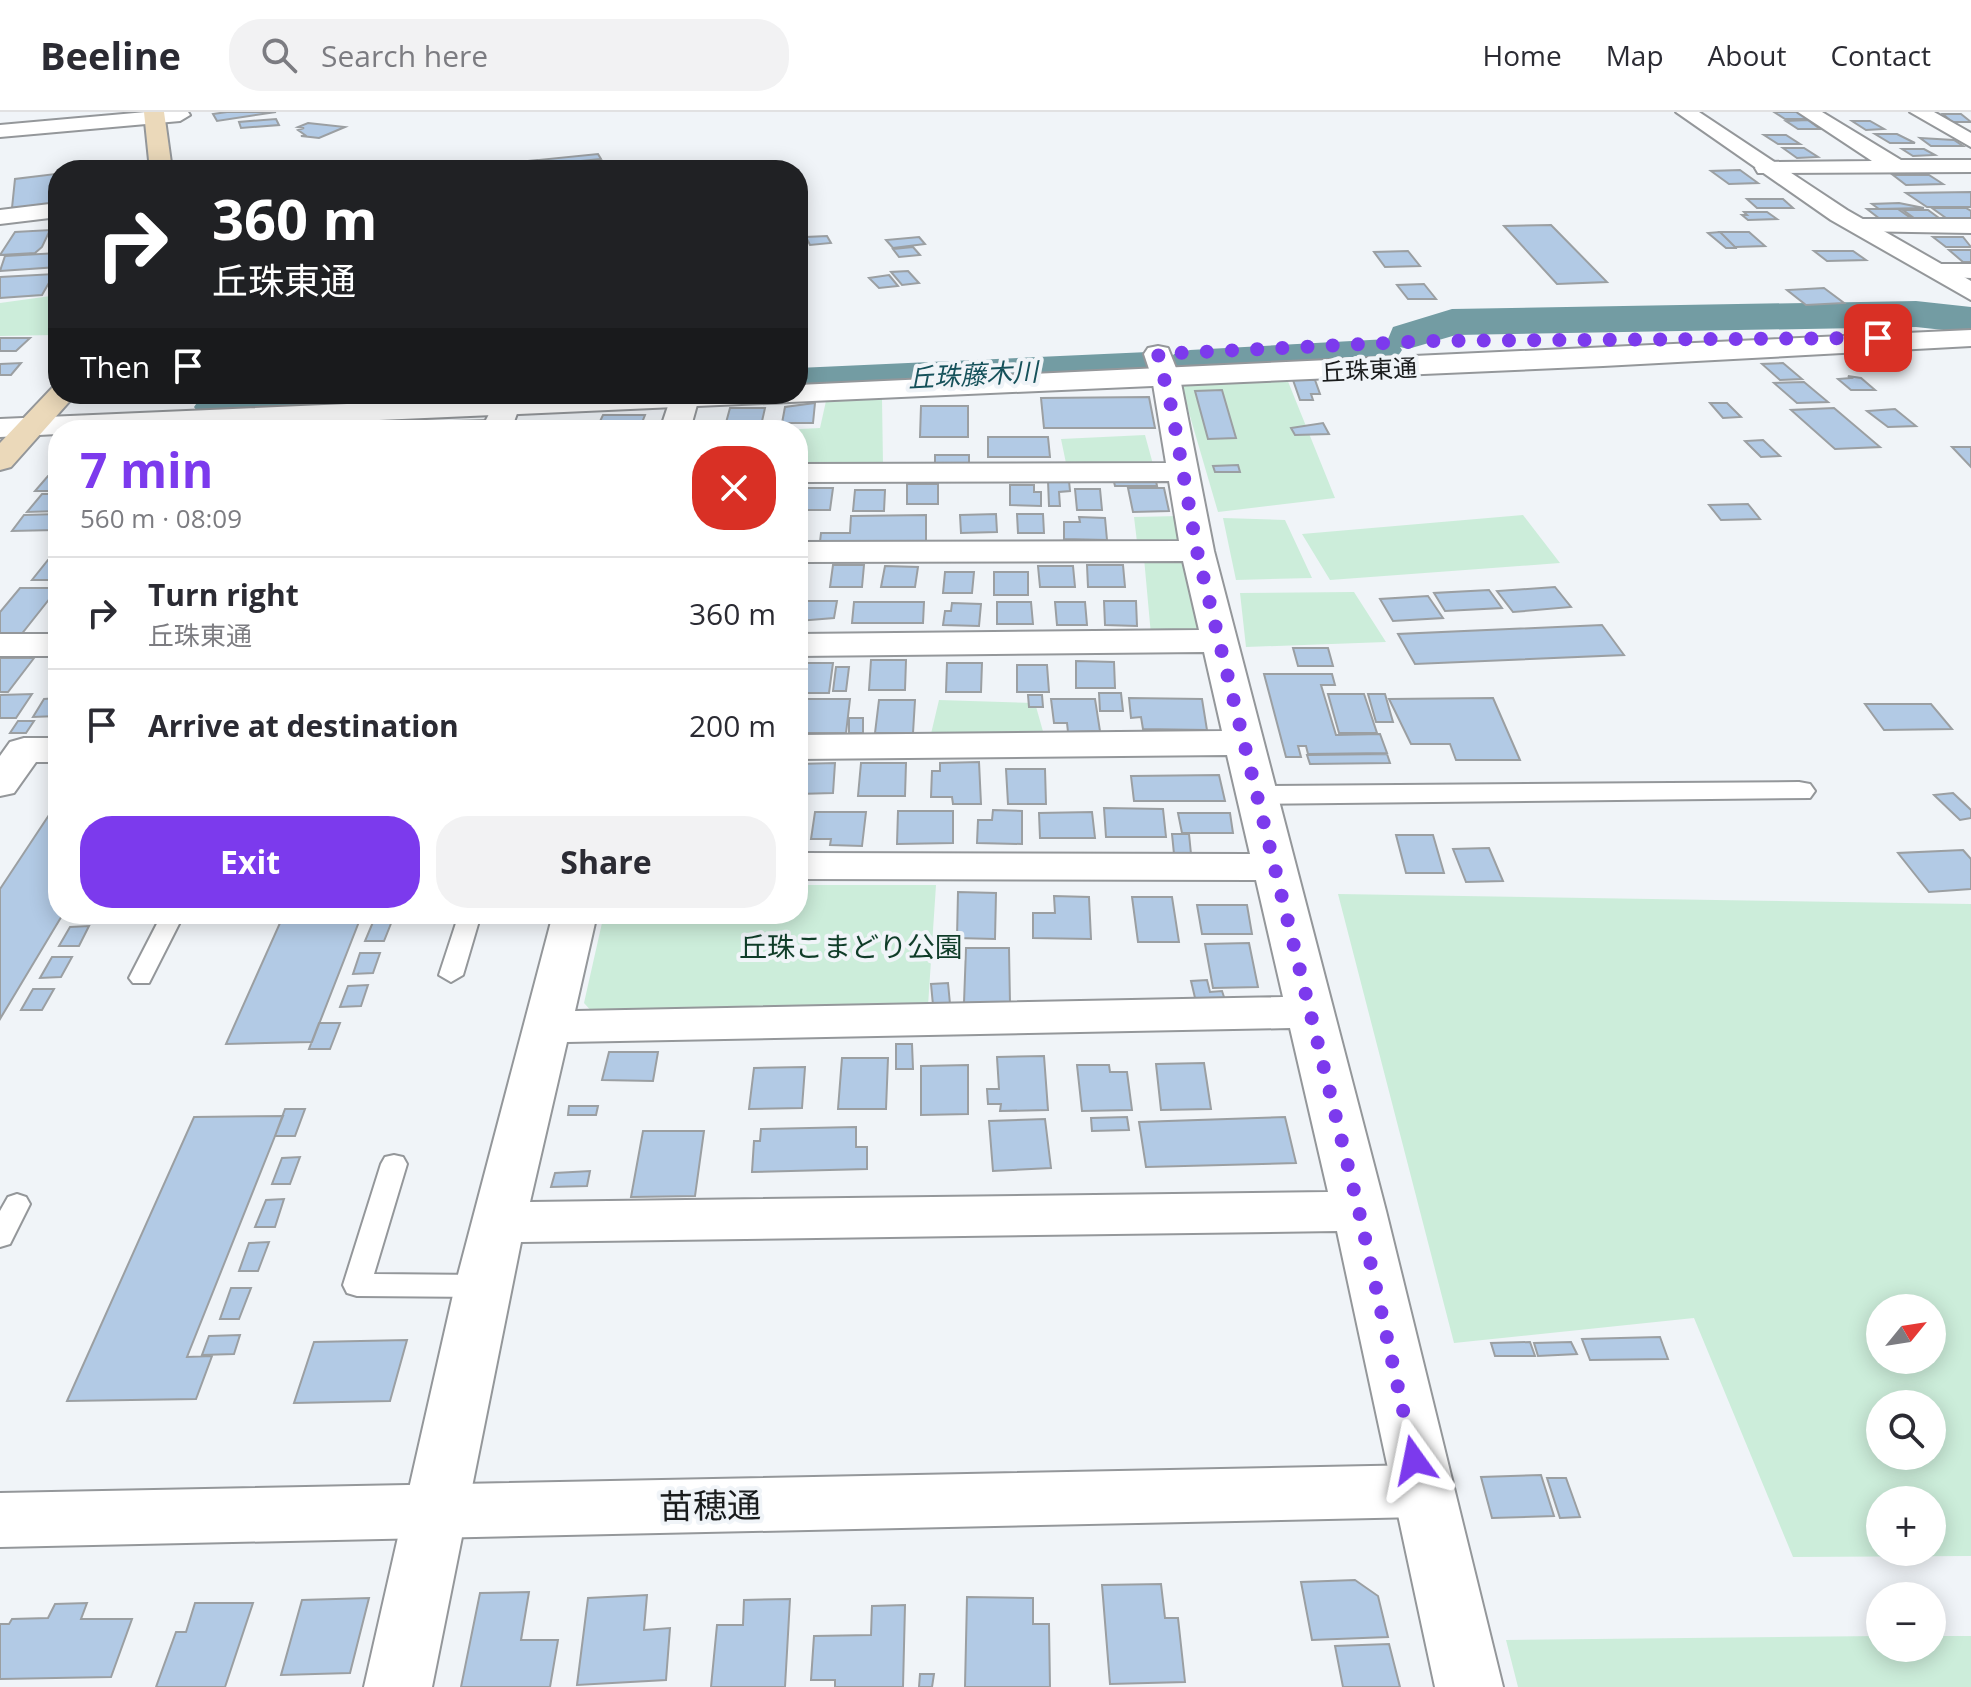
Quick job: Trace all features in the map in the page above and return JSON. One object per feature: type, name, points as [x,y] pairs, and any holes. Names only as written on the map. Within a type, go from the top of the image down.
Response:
[{"type":"main road","points":[[180,114],[182,143]]},
{"type":"main road","points":[[154,115],[160,160]]},
{"type":"main road","points":[[0,461],[25,410]]},
{"type":"street","points":[[1686,112],[1766,168],[1941,271],[1971,292]]},
{"type":"street","points":[[1808,112],[1895,166]]},
{"type":"street","points":[[1920,112],[1971,141]]},
{"type":"street","points":[[0,158],[3,125],[180,114]]},
{"type":"street","points":[[1766,168],[1971,166]]},
{"type":"street","points":[[0,217],[48,211]]},
{"type":"street","points":[[1860,226],[1971,226]]},
{"type":"street","points":[[1941,271],[1971,271]]},
{"type":"street","name":"丘珠東通","points":[[808,389],[1162,366],[1355,344],[1966,338]]},
{"type":"street","name":"丘珠東通","points":[[808,371],[1162,366],[1966,338]]},
{"type":"street","points":[[1162,366],[1185,472],[1197,551],[1241,743],[1359,1211],[1421,1491],[1469,1687]]},
{"type":"street","points":[[25,410],[121,404]]},
{"type":"street","name":"丘珠東通","points":[[463,420],[501,419],[626,404]]},
{"type":"street","name":"丘珠東通","points":[[25,410],[144,420]]},
{"type":"street","points":[[808,473],[1185,472]]},
{"type":"street","points":[[808,552],[1197,551]]},
{"type":"street","points":[[0,645],[48,641]]},
{"type":"street","points":[[808,645],[1218,641]]},
{"type":"street","points":[[808,747],[1241,743]]},
{"type":"street","points":[[0,784],[24,750],[48,750]]},
{"type":"street","points":[[1254,795],[1799,791]]},
{"type":"street","points":[[808,866],[1272,867]]},
{"type":"street","points":[[398,1687],[438,1511],[483,1286],[573,924]]},
{"type":"street","points":[[547,1027],[1308,1012]]},
{"type":"street","points":[[500,1222],[1359,1211]]},
{"type":"street","name":"苗穂通","points":[[0,1520],[1421,1491]]},
{"type":"lane","points":[[141,978],[168,924]]},
{"type":"lane","points":[[451,975],[467,924]]},
{"type":"lane","points":[[394,1164],[357,1285],[483,1286]]},
{"type":"lane","points":[[0,1237],[17,1204]]},
{"type":"green space","points":[[48,296],[48,335],[0,336],[0,303]]},
{"type":"green space","points":[[1287,379],[1335,498],[1218,512],[1180,382]]},
{"type":"green space","points":[[882,399],[883,465],[808,464],[808,429],[820,428],[826,401]]},
{"type":"green space","points":[[1145,435],[1154,468],[1067,468],[1061,439]]},
{"type":"green space","points":[[1523,515],[1560,563],[1330,580],[1302,534]]},
{"type":"green space","points":[[1179,516],[1187,543],[1137,542],[1134,517]]},
{"type":"green space","points":[[1223,518],[1285,520],[1312,578],[1236,580]]},
{"type":"green space","points":[[1144,558],[1188,560],[1201,634],[1151,635]]},
{"type":"green space","points":[[1354,592],[1386,642],[1246,647],[1240,593]]},
{"type":"green space","points":[[939,700],[1035,703],[1044,735],[930,738]]},
{"type":"green space","name":"丘珠こまどり公園","points":[[808,885],[936,885],[928,1006],[594,1014],[584,1003],[602,924],[808,924]]},
{"type":"green space","points":[[1338,894],[1971,904],[1971,1556],[1946,1556],[1946,1486],[1866,1486],[1866,1557],[1793,1557],[1694,1318],[1454,1343]]},
{"type":"green space","points":[[1866,1636],[1866,1662],[1946,1662],[1946,1636],[1971,1636],[1971,1687],[1518,1687],[1506,1640]]},
{"type":"building","points":[[227,112],[276,112],[217,121],[213,114]]},
{"type":"building","points":[[1774,112],[1801,112],[1811,119],[1785,119]]},
{"type":"building","points":[[1943,114],[1961,114],[1971,122],[1952,122]]},
{"type":"building","points":[[276,119],[279,125],[241,128],[239,122]]},
{"type":"building","points":[[1808,120],[1820,129],[1798,129],[1786,121]]},
{"type":"building","points":[[1852,121],[1870,121],[1884,129],[1866,130]]},
{"type":"building","points":[[308,123],[345,127],[319,138],[301,136],[305,135],[298,130],[304,128],[298,127]]},
{"type":"building","points":[[1875,134],[1897,134],[1915,143],[1890,143]]},
{"type":"building","points":[[1764,135],[1786,135],[1800,144],[1778,144]]},
{"type":"building","points":[[1920,138],[1954,140],[1963,146],[1931,146]]},
{"type":"building","points":[[1783,148],[1804,148],[1818,157],[1797,158]]},
{"type":"building","points":[[1902,149],[1924,149],[1935,155],[1913,156]]},
{"type":"building","points":[[598,154],[601,159],[591,160],[538,160]]},
{"type":"building","points":[[1740,170],[1758,183],[1729,184],[1711,171]]},
{"type":"building","points":[[48,175],[48,205],[12,208],[15,179]]},
{"type":"building","points":[[1893,175],[1929,175],[1943,184],[1906,185]]},
{"type":"building","points":[[1971,192],[1971,207],[1927,207],[1906,193]]},
{"type":"building","points":[[1747,199],[1783,199],[1793,208],[1757,208]]},
{"type":"building","points":[[1899,203],[1924,208],[1879,209],[1872,204]]},
{"type":"building","points":[[1932,208],[1966,208],[1971,211],[1971,218],[1946,218]]},
{"type":"building","points":[[1867,209],[1898,209],[1912,219],[1880,219]]},
{"type":"building","points":[[1903,210],[1928,210],[1939,218],[1914,218]]},
{"type":"building","points":[[1744,212],[1767,212],[1777,219],[1748,220],[1742,215],[1747,215]]},
{"type":"building","points":[[1551,225],[1607,282],[1557,284],[1504,226]]},
{"type":"building","points":[[48,230],[48,234],[35,253],[0,255],[15,232]]},
{"type":"building","points":[[1720,232],[1749,232],[1765,246],[1735,247]]},
{"type":"building","points":[[1720,232],[1737,248],[1726,248],[1708,233]]},
{"type":"building","points":[[827,236],[831,243],[810,245],[808,237]]},
{"type":"building","points":[[919,237],[925,244],[893,248],[886,240]]},
{"type":"building","points":[[1933,237],[1963,237],[1971,247],[1946,247]]},
{"type":"building","points":[[913,247],[920,255],[899,257],[893,249]]},
{"type":"building","points":[[1949,250],[1971,250],[1971,262],[1963,262]]},
{"type":"building","points":[[1408,251],[1420,266],[1385,267],[1374,252]]},
{"type":"building","points":[[1814,251],[1853,251],[1866,260],[1827,261]]},
{"type":"building","points":[[48,254],[48,268],[0,271],[5,256]]},
{"type":"building","points":[[908,271],[919,283],[902,285],[891,272]]},
{"type":"building","points":[[48,274],[48,284],[42,295],[0,298],[0,277]]},
{"type":"building","points":[[889,275],[898,286],[879,288],[869,278]]},
{"type":"building","points":[[1424,284],[1436,299],[1408,299],[1397,285]]},
{"type":"building","points":[[1824,288],[1844,303],[1806,305],[1787,290]]},
{"type":"building","points":[[0,338],[30,338],[16,351],[0,351]]},
{"type":"building","points":[[21,363],[11,375],[0,375],[0,364]]},
{"type":"building","points":[[1783,363],[1802,379],[1780,380],[1762,364]]},
{"type":"building","points":[[1848,376],[1861,378],[1875,390],[1851,390],[1838,379],[1851,378]]},
{"type":"building","points":[[1293,380],[1315,380],[1320,394],[1311,394],[1313,400],[1300,400]]},
{"type":"building","points":[[1804,382],[1828,402],[1797,403],[1774,383]]},
{"type":"building","points":[[1222,390],[1236,438],[1208,439],[1195,391]]},
{"type":"building","points":[[1149,397],[1155,428],[1044,428],[1041,398]]},
{"type":"building","points":[[815,403],[813,423],[808,423],[808,420],[783,420],[785,407]]},
{"type":"building","points":[[1710,403],[1727,403],[1741,417],[1723,418]]},
{"type":"building","points":[[921,406],[968,406],[968,437],[920,437]]},
{"type":"building","points":[[730,408],[765,408],[762,420],[727,420]]},
{"type":"building","points":[[1834,408],[1880,447],[1835,449],[1791,410]]},
{"type":"building","points":[[1895,409],[1916,426],[1888,427],[1867,411]]},
{"type":"building","points":[[603,415],[645,415],[643,420],[601,420]]},
{"type":"building","points":[[1323,423],[1329,434],[1295,435],[1291,428]]},
{"type":"building","points":[[988,437],[1048,437],[1050,457],[988,457]]},
{"type":"building","points":[[1763,440],[1780,456],[1761,457],[1745,441]]},
{"type":"building","points":[[1952,447],[1971,447],[1971,467]]},
{"type":"building","points":[[935,455],[969,455],[969,466],[935,466]]},
{"type":"building","points":[[1238,465],[1240,472],[1215,472],[1213,466]]},
{"type":"building","points":[[48,476],[48,491],[35,491]]},
{"type":"building","points":[[1048,481],[1069,481],[1070,491],[1059,492],[1060,506],[1049,506]]},
{"type":"building","points":[[1156,481],[1157,486],[1115,486],[1114,482]]},
{"type":"building","points":[[907,484],[938,484],[938,504],[907,504]]},
{"type":"building","points":[[1010,485],[1034,485],[1034,492],[1041,492],[1041,506],[1010,505]]},
{"type":"building","points":[[808,488],[833,488],[830,510],[808,510]]},
{"type":"building","points":[[1128,488],[1164,488],[1169,511],[1133,512]]},
{"type":"building","points":[[1075,489],[1100,489],[1102,510],[1077,510]]},
{"type":"building","points":[[855,490],[885,490],[884,511],[853,511]]},
{"type":"building","points":[[42,494],[48,494],[48,511],[27,512]]},
{"type":"building","points":[[1748,504],[1760,519],[1721,520],[1709,505]]},
{"type":"building","points":[[48,514],[48,530],[12,531],[24,515]]},
{"type":"building","points":[[996,514],[997,532],[961,533],[960,515]]},
{"type":"building","points":[[1017,514],[1043,514],[1044,533],[1018,533]]},
{"type":"building","points":[[926,515],[926,541],[820,542],[821,533],[850,533],[851,516]]},
{"type":"building","points":[[1079,517],[1105,518],[1107,540],[1064,539],[1064,522],[1080,522]]},
{"type":"building","points":[[48,560],[48,580],[32,580]]},
{"type":"building","points":[[833,565],[864,565],[862,587],[830,587]]},
{"type":"building","points":[[1087,565],[1123,565],[1125,587],[1088,587]]},
{"type":"building","points":[[885,566],[918,567],[915,587],[881,587]]},
{"type":"building","points":[[1038,566],[1073,566],[1075,587],[1040,587]]},
{"type":"building","points":[[945,572],[974,572],[972,593],[943,593]]},
{"type":"building","points":[[994,572],[1028,572],[1028,595],[994,595]]},
{"type":"building","points":[[1555,587],[1571,607],[1513,612],[1497,591]]},
{"type":"building","points":[[20,588],[48,588],[48,601],[20,636],[0,636],[0,612]]},
{"type":"building","points":[[1489,590],[1502,608],[1445,611],[1434,593]]},
{"type":"building","points":[[1428,596],[1443,618],[1393,621],[1380,599]]},
{"type":"building","points":[[808,601],[837,601],[834,618],[808,620]]},
{"type":"building","points":[[1104,601],[1136,601],[1137,626],[1105,625]]},
{"type":"building","points":[[854,602],[924,602],[923,623],[852,623]]},
{"type":"building","points":[[997,602],[1031,602],[1033,624],[997,624]]},
{"type":"building","points":[[1055,602],[1085,602],[1087,625],[1057,625]]},
{"type":"building","points":[[952,603],[981,604],[979,626],[943,625],[945,611],[951,611]]},
{"type":"building","points":[[1602,625],[1624,655],[1415,664],[1398,634]]},
{"type":"building","points":[[1293,648],[1328,648],[1333,666],[1298,666]]},
{"type":"building","points":[[0,658],[34,658],[8,692],[0,692]]},
{"type":"building","points":[[871,660],[906,660],[905,690],[869,690]]},
{"type":"building","points":[[1076,661],[1114,662],[1115,688],[1076,688]]},
{"type":"building","points":[[808,663],[833,663],[829,693],[808,693]]},
{"type":"building","points":[[947,663],[982,663],[981,692],[946,692]]},
{"type":"building","points":[[1017,665],[1047,665],[1049,692],[1017,692]]},
{"type":"building","points":[[836,667],[849,667],[846,691],[833,691]]},
{"type":"building","points":[[1264,674],[1332,674],[1335,685],[1321,685],[1336,735],[1380,734],[1387,753],[1308,754],[1306,746],[1298,746],[1301,757],[1286,757]]},
{"type":"building","points":[[1099,693],[1121,693],[1123,711],[1100,711]]},
{"type":"building","points":[[32,694],[16,718],[0,718],[0,695]]},
{"type":"building","points":[[1328,694],[1364,694],[1377,733],[1339,733]]},
{"type":"building","points":[[1368,694],[1385,694],[1393,722],[1376,722]]},
{"type":"building","points":[[1028,695],[1042,695],[1043,707],[1029,707]]},
{"type":"building","points":[[1129,698],[1202,699],[1207,730],[1143,729],[1141,717],[1131,718]]},
{"type":"building","points":[[1493,698],[1520,760],[1456,760],[1450,744],[1411,744],[1389,699]]},
{"type":"building","points":[[44,699],[48,699],[48,716],[33,717]]},
{"type":"building","points":[[808,699],[850,699],[846,733],[808,733]]},
{"type":"building","points":[[1051,699],[1095,699],[1100,731],[1068,732],[1067,723],[1054,723]]},
{"type":"building","points":[[879,700],[915,700],[913,733],[875,733]]},
{"type":"building","points":[[1865,704],[1931,704],[1952,729],[1884,730]]},
{"type":"building","points":[[849,718],[863,718],[863,733],[849,733]]},
{"type":"building","points":[[18,721],[34,721],[26,733],[10,733]]},
{"type":"building","points":[[1387,754],[1390,763],[1310,764],[1307,755]]},
{"type":"building","points":[[979,762],[981,804],[953,804],[952,797],[931,797],[932,771],[940,771],[940,763]]},
{"type":"building","points":[[835,763],[833,793],[808,794],[808,764]]},
{"type":"building","points":[[861,763],[906,763],[905,796],[858,796]]},
{"type":"building","points":[[1006,769],[1045,769],[1046,804],[1008,804]]},
{"type":"building","points":[[1219,775],[1225,801],[1134,801],[1131,776]]},
{"type":"building","points":[[1953,793],[1971,810],[1971,818],[1960,820],[1934,795]]},
{"type":"building","points":[[1104,808],[1163,809],[1166,837],[1106,837]]},
{"type":"building","points":[[993,810],[1022,811],[1022,844],[977,843],[978,820],[992,820]]},
{"type":"building","points":[[898,811],[953,811],[953,843],[897,844]]},
{"type":"building","points":[[815,812],[866,812],[862,846],[830,845],[831,839],[811,839]]},
{"type":"building","points":[[1092,812],[1095,838],[1040,838],[1039,813]]},
{"type":"building","points":[[1178,813],[1230,813],[1233,833],[1182,833]]},
{"type":"building","points":[[48,817],[48,924],[57,924],[0,1019],[0,889]]},
{"type":"building","points":[[1172,834],[1189,834],[1191,854],[1174,854]]},
{"type":"building","points":[[1396,835],[1433,835],[1444,873],[1406,873]]},
{"type":"building","points":[[1489,848],[1503,881],[1466,882],[1453,849]]},
{"type":"building","points":[[1963,850],[1971,859],[1971,889],[1929,892],[1898,853]]},
{"type":"building","points":[[958,892],[996,893],[995,939],[957,938]]},
{"type":"building","points":[[1054,896],[1089,897],[1091,939],[1033,938],[1033,913],[1055,913]]},
{"type":"building","points":[[1132,897],[1172,897],[1179,942],[1138,942]]},
{"type":"building","points":[[1197,905],[1247,905],[1252,934],[1202,934]]},
{"type":"building","points":[[280,924],[358,924],[312,1042],[226,1044]]},
{"type":"building","points":[[372,924],[391,924],[384,941],[365,941]]},
{"type":"building","points":[[89,926],[79,946],[59,946],[70,927]]},
{"type":"building","points":[[1249,943],[1258,987],[1213,988],[1205,944]]},
{"type":"building","points":[[966,948],[1009,948],[1010,1003],[964,1003]]},
{"type":"building","points":[[360,953],[380,953],[373,973],[353,974]]},
{"type":"building","points":[[52,957],[72,957],[61,977],[40,978]]},
{"type":"building","points":[[1207,980],[1210,992],[1222,991],[1225,1000],[1196,1002],[1191,981]]},
{"type":"building","points":[[948,983],[950,1004],[933,1005],[931,984]]},
{"type":"building","points":[[368,985],[361,1006],[340,1007],[348,986]]},
{"type":"building","points":[[33,989],[54,989],[42,1010],[21,1010]]},
{"type":"building","points":[[319,1023],[340,1023],[330,1049],[309,1049]]},
{"type":"building","points":[[896,1044],[912,1044],[913,1069],[896,1069]]},
{"type":"building","points":[[609,1052],[658,1052],[653,1081],[602,1080]]},
{"type":"building","points":[[1044,1056],[1048,1110],[1000,1111],[1001,1104],[988,1104],[987,1089],[999,1089],[997,1057]]},
{"type":"building","points":[[842,1058],[888,1058],[886,1109],[838,1109]]},
{"type":"building","points":[[1204,1063],[1211,1109],[1161,1110],[1156,1064]]},
{"type":"building","points":[[968,1065],[968,1114],[921,1115],[921,1066]]},
{"type":"building","points":[[1077,1065],[1109,1065],[1110,1072],[1127,1072],[1132,1110],[1082,1111]]},
{"type":"building","points":[[805,1067],[802,1108],[749,1109],[754,1068]]},
{"type":"building","points":[[569,1106],[598,1106],[596,1115],[568,1115]]},
{"type":"building","points":[[285,1109],[305,1109],[295,1136],[275,1136]]},
{"type":"building","points":[[283,1116],[187,1357],[212,1356],[196,1399],[67,1401],[194,1117]]},
{"type":"building","points":[[1127,1117],[1129,1130],[1092,1131],[1091,1118]]},
{"type":"building","points":[[1285,1117],[1296,1163],[1146,1167],[1139,1122]]},
{"type":"building","points":[[1045,1119],[1051,1168],[993,1171],[989,1121]]},
{"type":"building","points":[[856,1127],[856,1147],[867,1147],[867,1169],[752,1172],[754,1141],[760,1141],[761,1129]]},
{"type":"building","points":[[643,1131],[704,1131],[695,1196],[631,1197]]},
{"type":"building","points":[[300,1157],[290,1184],[272,1184],[282,1158]]},
{"type":"building","points":[[590,1171],[587,1186],[551,1187],[555,1173]]},
{"type":"building","points":[[284,1199],[275,1227],[255,1227],[266,1200]]},
{"type":"building","points":[[269,1242],[258,1271],[239,1271],[249,1243]]},
{"type":"building","points":[[231,1288],[251,1288],[239,1319],[220,1319]]},
{"type":"building","points":[[240,1335],[234,1354],[202,1355],[209,1336]]},
{"type":"building","points":[[1660,1337],[1668,1359],[1590,1360],[1582,1339]]},
{"type":"building","points":[[407,1340],[390,1401],[294,1403],[314,1342]]},
{"type":"building","points":[[1530,1342],[1535,1356],[1495,1356],[1491,1343]]},
{"type":"building","points":[[1571,1342],[1577,1354],[1538,1356],[1534,1343]]},
{"type":"building","points":[[1541,1475],[1554,1516],[1492,1518],[1481,1477]]},
{"type":"building","points":[[1547,1478],[1566,1478],[1580,1517],[1560,1518]]},
{"type":"building","points":[[1355,1580],[1378,1596],[1388,1637],[1312,1640],[1301,1582]]},
{"type":"building","points":[[1161,1584],[1165,1618],[1178,1618],[1185,1682],[1110,1684],[1102,1585]]},
{"type":"building","points":[[529,1592],[521,1640],[558,1640],[550,1687],[461,1687],[480,1593]]},
{"type":"building","points":[[647,1595],[644,1630],[670,1628],[666,1680],[577,1685],[588,1598]]},
{"type":"building","points":[[967,1597],[1033,1598],[1033,1624],[1049,1624],[1050,1687],[965,1687]]},
{"type":"building","points":[[369,1598],[350,1673],[281,1675],[302,1600]]},
{"type":"building","points":[[790,1599],[785,1687],[711,1687],[717,1625],[743,1625],[744,1600]]},
{"type":"building","points":[[87,1603],[81,1619],[132,1619],[111,1677],[0,1679],[0,1624],[9,1624],[12,1619],[48,1618],[55,1604]]},
{"type":"building","points":[[195,1603],[253,1603],[225,1687],[156,1687],[176,1632],[186,1632]]},
{"type":"building","points":[[905,1605],[903,1687],[835,1687],[835,1680],[811,1680],[814,1636],[871,1635],[872,1606]]},
{"type":"building","points":[[1389,1644],[1400,1687],[1343,1687],[1335,1646]]},
{"type":"building","points":[[920,1674],[934,1674],[932,1687],[919,1687]]},
{"type":"waterway","name":"丘珠藤木川","points":[[1408,336],[1452,322],[1916,314],[1970,320]]},
{"type":"waterway","name":"丘珠藤木川","points":[[1190,364],[1358,356],[1380,350]]},
{"type":"waterway","name":"丘珠藤木川","points":[[808,382],[1148,366]]},
{"type":"waterway","name":"丘珠藤木川","points":[[218,407],[287,404]]},
{"type":"route","points":[[1414,1460],[1359,1211],[1241,743],[1197,551],[1185,472],[1166,378],[1158,354],[1427,341],[1878,338]]}]
